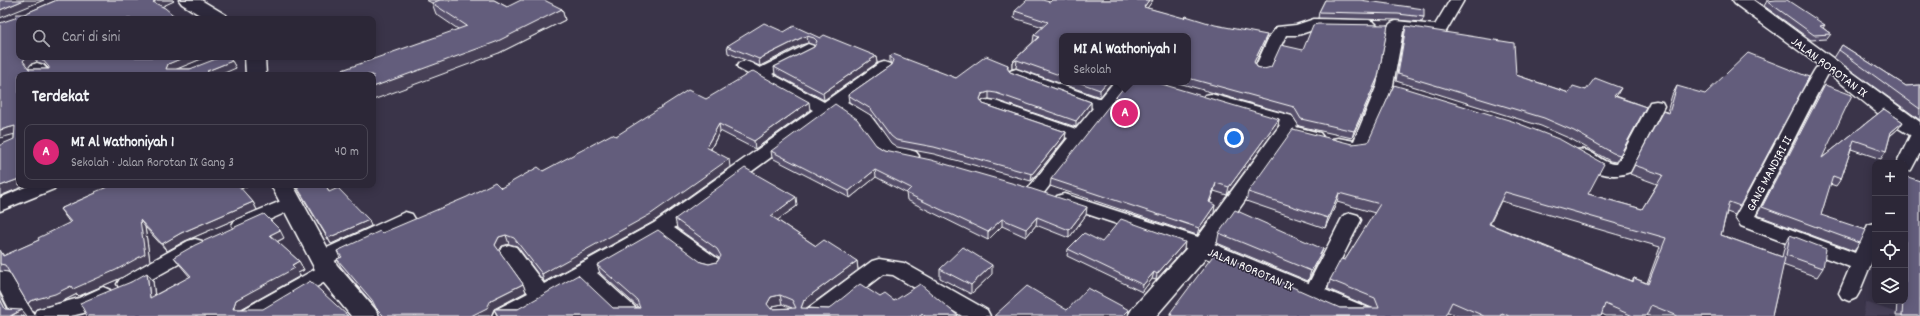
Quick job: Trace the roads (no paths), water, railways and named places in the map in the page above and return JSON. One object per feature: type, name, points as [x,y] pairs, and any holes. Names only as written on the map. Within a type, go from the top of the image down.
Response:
[{"type":"street","points":[[188,0],[214,16]]},
{"type":"street","points":[[1262,70],[1277,37],[1282,30],[1298,30],[1314,24],[1396,26],[1440,30],[1457,0]]},
{"type":"street","name":"JALAN ROROTAN IX","points":[[1741,0],[1827,69],[1920,133]]},
{"type":"street","points":[[1286,130],[1350,146],[1356,147],[1361,144],[1393,87],[1393,47],[1396,26]]},
{"type":"street","points":[[761,74],[808,49]]},
{"type":"street","points":[[255,60],[256,72]]},
{"type":"street","points":[[745,66],[831,107],[865,121],[881,145],[887,150],[926,160]]},
{"type":"street","points":[[503,316],[540,294],[661,228],[743,167],[831,107],[884,67]]},
{"type":"street","name":"GANG MANDIRI II","points":[[1827,69],[1795,119],[1786,141],[1745,217],[1746,219],[1861,263]]},
{"type":"street","points":[[1016,74],[1103,106]]},
{"type":"street","points":[[1120,85],[1079,136],[1028,188],[1184,239],[1202,247],[1289,125],[1286,120],[1195,95]]},
{"type":"street","points":[[989,105],[1079,136]]},
{"type":"street","points":[[1566,145],[1599,165],[1616,170],[1624,168],[1656,106]]},
{"type":"street","points":[[1908,160],[1920,133]]},
{"type":"street","points":[[0,205],[40,188]]},
{"type":"street","points":[[44,316],[86,303],[128,284],[193,247],[221,234],[286,194],[325,264],[366,316]]},
{"type":"street","points":[[250,316],[325,264],[405,219]]},
{"type":"street","points":[[1313,295],[1351,220]]},
{"type":"street","points":[[661,228],[711,264]]},
{"type":"street","points":[[1849,293],[1874,232]]},
{"type":"street","name":"JALAN ROROTAN IX","points":[[1141,316],[1202,247],[1362,316]]},
{"type":"street","points":[[509,252],[540,294]]},
{"type":"street","points":[[814,316],[879,266],[897,268],[979,316]]},
{"type":"street","points":[[583,271],[630,316]]},
{"type":"street","points":[[3,278],[24,316]]},
{"type":"place","name":"MI Al Wathoniyah 1","points":[[1125,113]]}]
